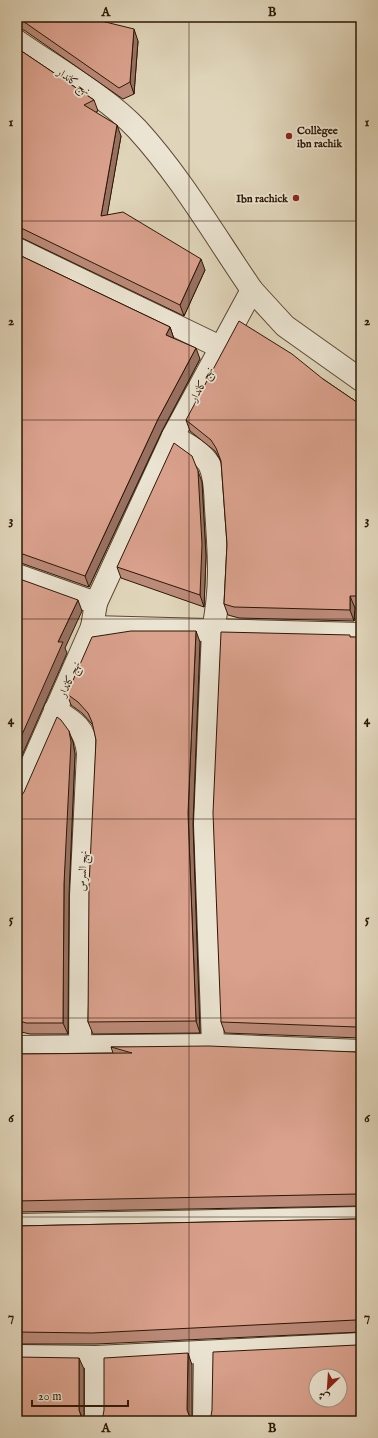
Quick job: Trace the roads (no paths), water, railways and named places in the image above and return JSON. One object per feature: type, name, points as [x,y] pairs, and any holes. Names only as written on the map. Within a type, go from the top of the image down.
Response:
[{"type":"street","name":"نهج كاندار","points":[[17,41],[104,101],[136,129],[172,173],[252,290],[220,347],[174,436],[96,603],[92,627],[17,798]]},
{"type":"street","points":[[17,249],[220,347]]},
{"type":"street","points":[[252,290],[285,326],[361,380]]},
{"type":"street","points":[[174,436],[195,449],[204,457],[212,473],[220,578],[218,603],[213,630],[205,824],[213,1046]]},
{"type":"street","points":[[17,575],[96,603]]},
{"type":"street","points":[[92,627],[361,634]]},
{"type":"street","name":"نهج السرس","points":[[55,710],[74,722],[83,732],[87,740],[88,753],[81,896],[80,1047]]},
{"type":"street","points":[[17,1047],[213,1046],[361,1051]]},
{"type":"street","points":[[17,1225],[361,1218]]},
{"type":"street","points":[[17,1356],[96,1357],[361,1344]]},
{"type":"street","points":[[204,1421],[205,1352]]},
{"type":"street","points":[[96,1357],[96,1421]]},
{"type":"place","name":"Collègee ibn rachik","points":[[289,136]]},
{"type":"place","name":"Ibn rachick","points":[[296,198]]}]
